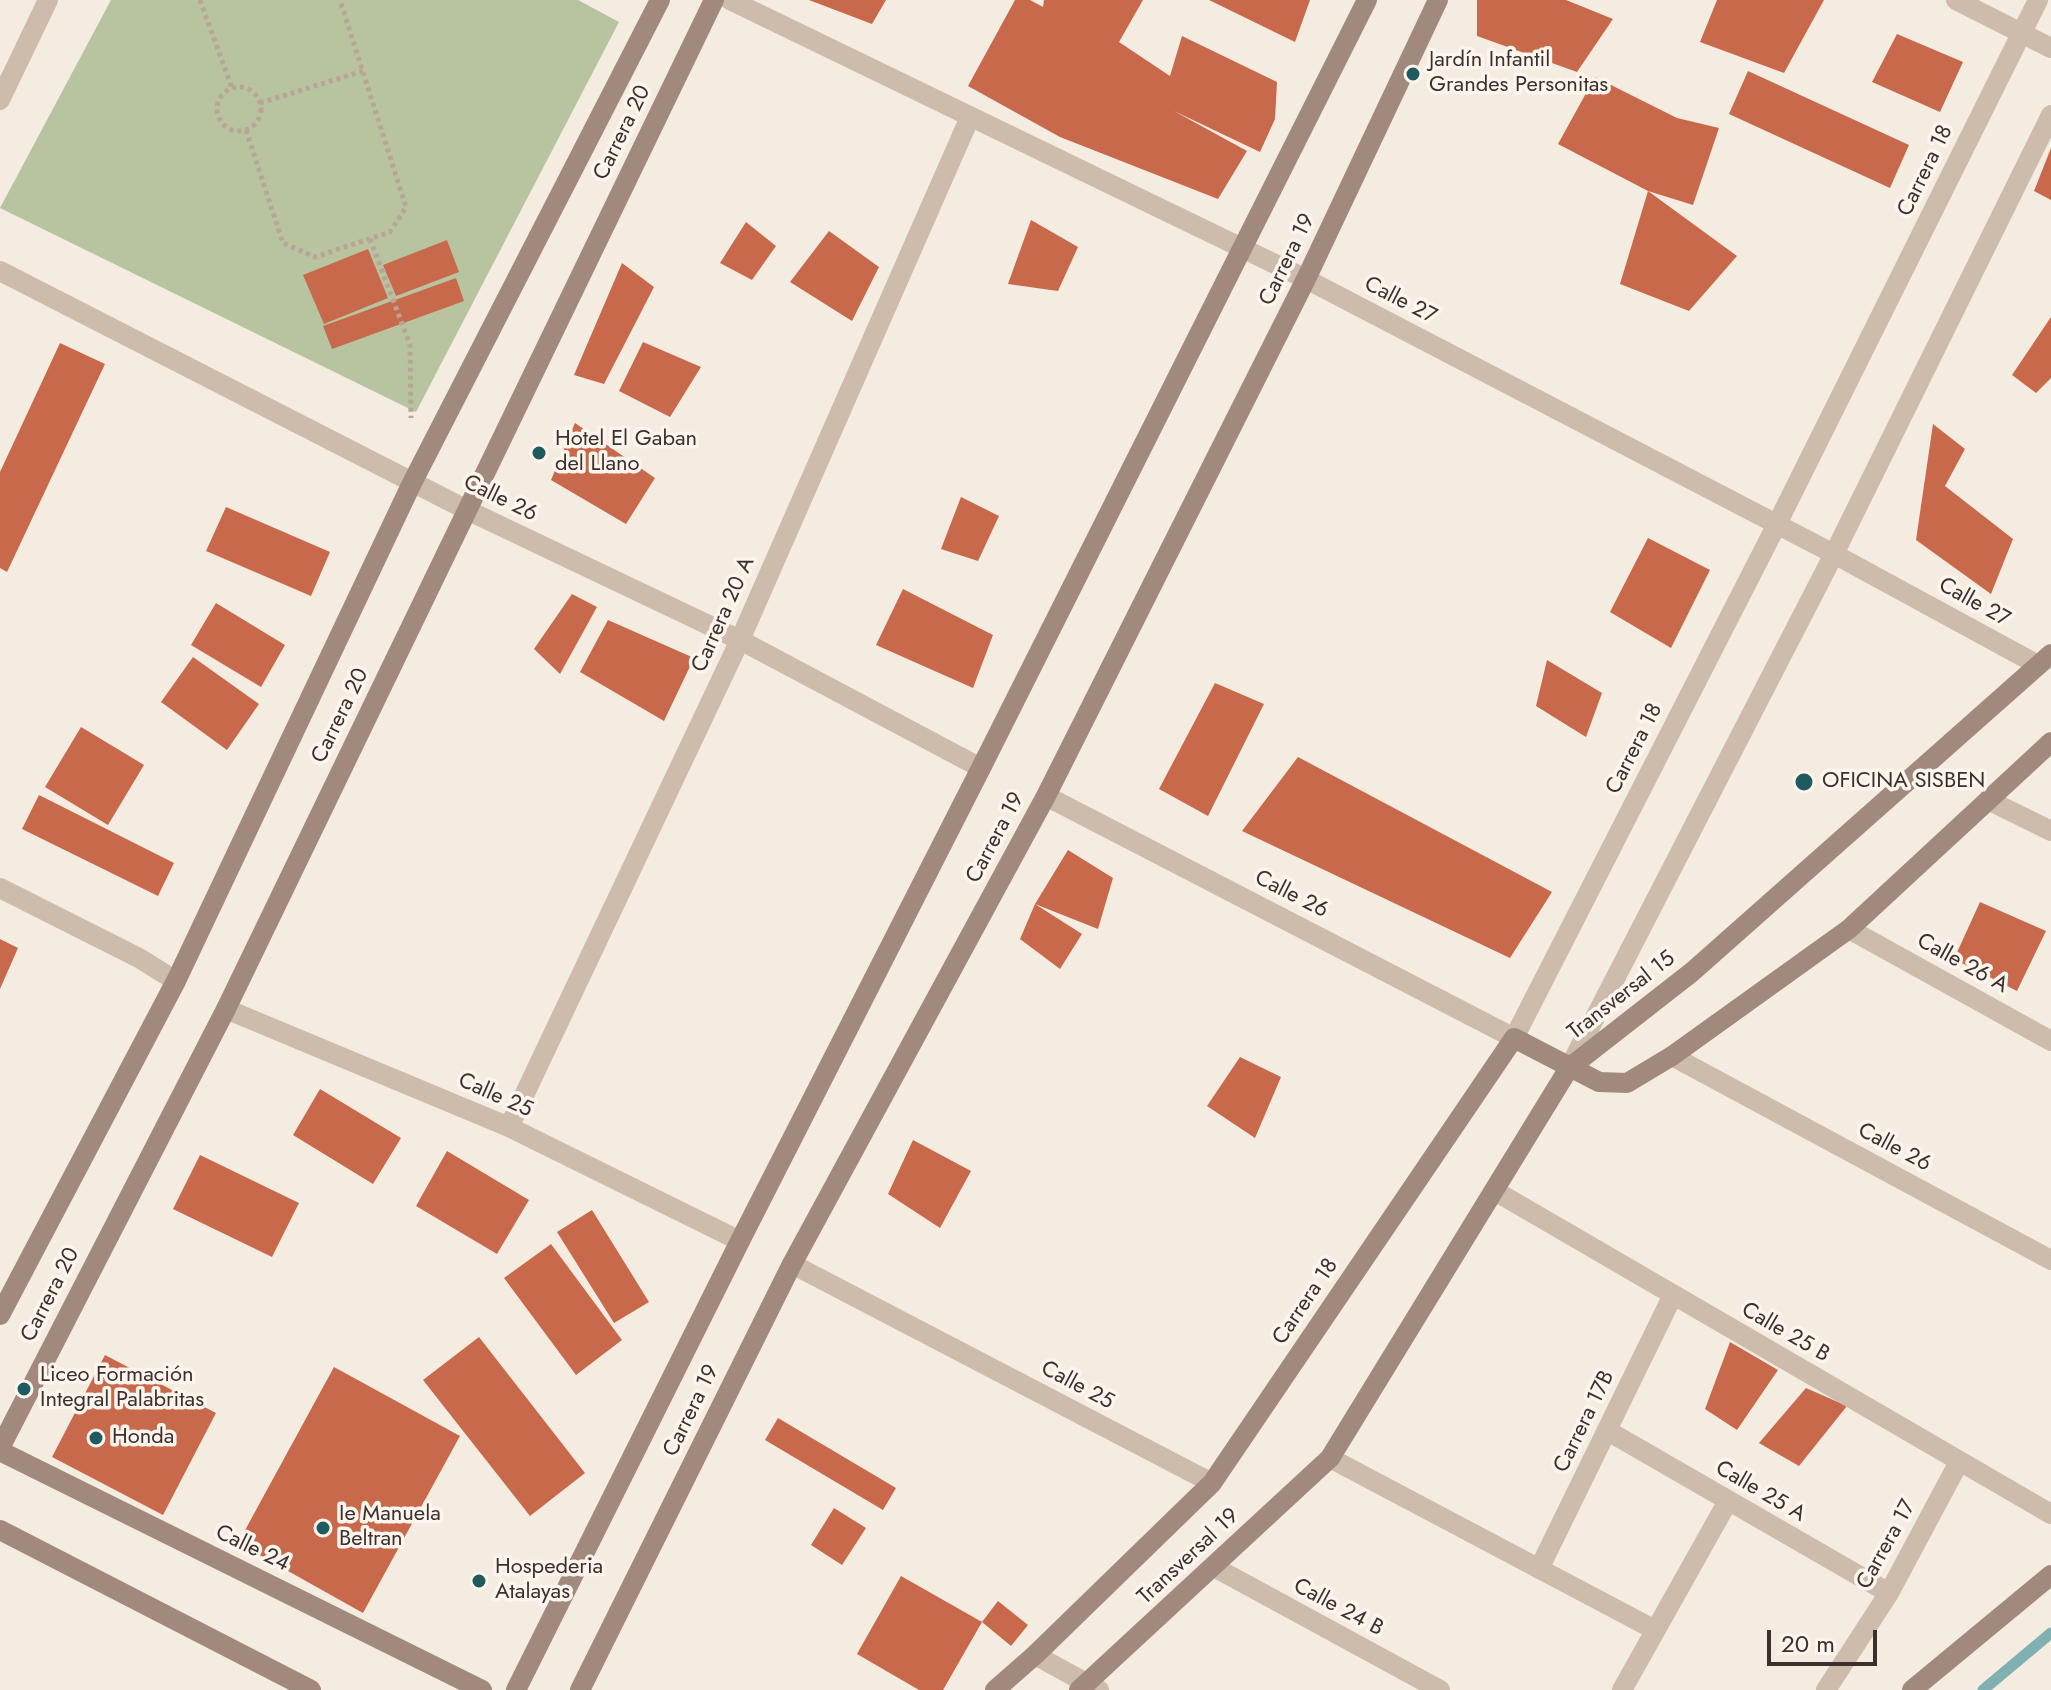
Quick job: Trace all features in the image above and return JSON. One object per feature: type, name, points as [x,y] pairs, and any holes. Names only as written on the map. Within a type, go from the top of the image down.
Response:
[{"type":"main road","name":"Carrera 20","points":[[0,1315],[176,981],[412,483],[660,0]]},
{"type":"main road","name":"Carrera 20","points":[[0,1449],[226,1009],[714,0]]},
{"type":"main road","name":"Carrera 19","points":[[516,1690],[1367,0]]},
{"type":"main road","name":"Carrera 19","points":[[580,1690],[792,1264],[1046,796],[1306,279],[1438,0]]},
{"type":"main road","name":"Transversal 15","points":[[2044,659],[1692,972],[1569,1068],[1599,1082],[1627,1083],[1672,1056],[1849,929],[2051,742]]},
{"type":"main road","points":[[1330,1458],[1569,1068],[1514,1038]]},
{"type":"main road","name":"Carrera 18","points":[[1212,1483],[1514,1038]]},
{"type":"main road","name":"Calle 24","points":[[0,1449],[482,1690]]},
{"type":"main road","name":"Transversal 19","points":[[1088,1688],[1330,1458]]},
{"type":"main road","name":"Transversal 19","points":[[995,1690],[1212,1483]]},
{"type":"main road","points":[[0,1530],[311,1690]]},
{"type":"main road","points":[[1912,1690],[2051,1575]]},
{"type":"street","points":[[0,100],[48,0]]},
{"type":"street","name":"Calle 27","points":[[730,0],[1306,279],[1834,554],[2044,659]]},
{"type":"street","points":[[1956,0],[2051,48]]},
{"type":"street","name":"Carrera 18","points":[[1514,1038],[1777,524],[2038,0]]},
{"type":"street","points":[[1569,1068],[1834,554],[2051,115]]},
{"type":"street","name":"Carrera 20 A","points":[[509,1127],[740,640],[970,117]]},
{"type":"street","name":"Calle 26","points":[[0,271],[412,483],[740,640],[981,768]]},
{"type":"street","name":"Calle 26","points":[[1046,796],[1514,1038]]},
{"type":"street","points":[[1988,800],[2051,831]]},
{"type":"street","points":[[0,888],[139,958],[176,981]]},
{"type":"street","name":"Calle 26 A","points":[[1849,929],[2051,1041]]},
{"type":"street","name":"Calle 25","points":[[226,1009],[509,1127],[740,1241]]},
{"type":"street","name":"Calle 26","points":[[1672,1056],[2051,1260]]},
{"type":"street","name":"Calle 25 B","points":[[1495,1191],[2051,1514]]},
{"type":"street","name":"Calle 25","points":[[792,1264],[1212,1483]]},
{"type":"street","name":"Carrera 17B","points":[[1539,1569],[1673,1295]]},
{"type":"street","name":"Calle 25 A","points":[[1608,1431],[1889,1593]]},
{"type":"street","points":[[1330,1458],[1655,1630]]},
{"type":"street","name":"Carrera 17","points":[[1826,1690],[1889,1593],[1959,1462]]},
{"type":"street","points":[[1622,1690],[1728,1501]]},
{"type":"street","name":"Calle 24 B","points":[[1214,1567],[1440,1690]]},
{"type":"street","points":[[1035,1655],[1088,1688]]},
{"type":"path","points":[[200,0],[232,88]]},
{"type":"path","points":[[246,130],[283,243],[315,257],[390,232],[406,207],[340,0]]},
{"type":"path","points":[[260,103],[363,71]]},
{"type":"path","points":[[232,88],[247,89],[257,96],[260,103],[259,119],[246,130],[227,128],[218,115],[219,101],[232,88]]},
{"type":"path","points":[[370,239],[410,345],[411,421]]},
{"type":"green space","points":[[111,0],[578,0],[619,22],[416,412],[0,208]]},
{"type":"building","points":[[809,0],[886,0],[872,24]]},
{"type":"building","points":[[1015,0],[1030,0],[1043,7],[1044,0],[1143,0],[1119,42],[1170,76],[1182,36],[1277,82],[1275,119],[1260,152],[1174,111],[1247,151],[1218,199],[1060,137],[968,86]]},
{"type":"building","points":[[1209,0],[1310,0],[1295,42]]},
{"type":"building","points":[[1477,0],[1566,0],[1613,19],[1577,72],[1477,36]]},
{"type":"building","points":[[1717,0],[1824,0],[1784,73],[1700,42]]},
{"type":"building","points":[[1897,34],[1963,62],[1940,112],[1872,82]]},
{"type":"building","points":[[1748,71],[1909,145],[1890,188],[1729,114]]},
{"type":"building","points":[[1595,77],[1677,118],[1719,128],[1693,205],[1648,191],[1558,144]]},
{"type":"building","points":[[2051,148],[2051,200],[2034,191]]},
{"type":"building","points":[[1648,191],[1737,256],[1689,311],[1620,284]]},
{"type":"building","points":[[1031,220],[1078,247],[1058,291],[1008,284]]},
{"type":"building","points":[[746,222],[776,246],[752,280],[720,263]]},
{"type":"building","points":[[829,231],[879,267],[852,321],[790,282]]},
{"type":"building","points":[[447,240],[459,272],[396,296],[383,265]]},
{"type":"building","points":[[368,249],[388,298],[324,324],[303,275]]},
{"type":"building","points":[[622,263],[654,287],[604,384],[574,375]]},
{"type":"building","points":[[456,278],[464,301],[332,349],[323,326]]},
{"type":"building","points":[[2051,317],[2051,378],[2036,393],[2012,375]]},
{"type":"building","points":[[643,342],[701,367],[670,417],[619,391]]},
{"type":"building","points":[[60,343],[105,364],[7,572],[0,568],[0,472]]},
{"type":"building","points":[[575,423],[655,478],[626,524],[551,480]]},
{"type":"building","points":[[1933,424],[1965,449],[1945,486],[2013,539],[1991,594],[1916,540]]},
{"type":"building","points":[[961,497],[999,516],[978,561],[941,549]]},
{"type":"building","points":[[226,507],[330,552],[311,596],[206,551]]},
{"type":"building","points":[[1648,538],[1710,570],[1671,648],[1610,612]]},
{"type":"building","points":[[903,589],[993,635],[973,688],[876,645]]},
{"type":"building","points":[[572,594],[597,607],[560,674],[534,649]]},
{"type":"building","points":[[216,603],[285,645],[261,687],[191,645]]},
{"type":"building","points":[[608,620],[694,658],[664,721],[580,672]]},
{"type":"building","points":[[193,657],[259,704],[227,750],[161,702]]},
{"type":"building","points":[[1547,660],[1602,693],[1586,737],[1536,706]]},
{"type":"building","points":[[1215,683],[1264,704],[1208,816],[1159,789]]},
{"type":"building","points":[[81,727],[144,765],[108,825],[45,787]]},
{"type":"building","points":[[1298,757],[1552,892],[1510,958],[1242,831]]},
{"type":"building","points":[[39,795],[174,863],[158,896],[22,829]]},
{"type":"building","points":[[1068,850],[1113,878],[1098,929],[1035,904]]},
{"type":"building","points":[[1980,902],[2046,931],[2017,991],[1954,959]]},
{"type":"building","points":[[1035,904],[1082,934],[1060,969],[1020,939]]},
{"type":"building","points":[[0,939],[18,948],[0,989]]},
{"type":"building","points":[[1240,1057],[1281,1077],[1255,1138],[1207,1106]]},
{"type":"building","points":[[320,1089],[401,1138],[373,1184],[293,1135]]},
{"type":"building","points":[[913,1140],[971,1171],[940,1228],[888,1194]]},
{"type":"building","points":[[447,1151],[529,1200],[497,1254],[416,1206]]},
{"type":"building","points":[[200,1155],[299,1203],[272,1257],[173,1209]]},
{"type":"building","points":[[592,1210],[649,1302],[614,1323],[557,1232]]},
{"type":"building","points":[[551,1244],[622,1340],[576,1375],[504,1278]]},
{"type":"building","points":[[479,1337],[585,1473],[530,1516],[423,1380]]},
{"type":"building","points":[[1730,1342],[1778,1370],[1737,1430],[1705,1409]]},
{"type":"building","points":[[105,1355],[216,1413],[163,1515],[52,1457]]},
{"type":"building","points":[[334,1367],[460,1436],[363,1613],[238,1543]]},
{"type":"building","points":[[1806,1388],[1847,1406],[1799,1466],[1759,1443]]},
{"type":"building","points":[[778,1418],[896,1488],[883,1510],[765,1440]]},
{"type":"building","points":[[834,1508],[866,1528],[842,1565],[811,1545]]},
{"type":"building","points":[[901,1576],[982,1622],[943,1690],[919,1690],[857,1654]]},
{"type":"building","points":[[998,1601],[1028,1625],[1011,1646],[982,1622]]},
{"type":"waterway","points":[[1983,1690],[2051,1633]]},
{"type":"place","name":"Jardín Infantil Grandes Personitas","points":[[1413,74]]},
{"type":"place","name":"Hotel El Gaban del Llano","points":[[539,453]]},
{"type":"place","name":"OFICINA SISBEN","points":[[1804,782]]},
{"type":"place","name":"Liceo Formación Integral Palabritas","points":[[24,1389]]},
{"type":"place","name":"Honda","points":[[96,1438]]},
{"type":"place","name":"Ie Manuela Beltran","points":[[323,1528]]},
{"type":"place","name":"Hospederia Atalayas","points":[[479,1581]]}]
